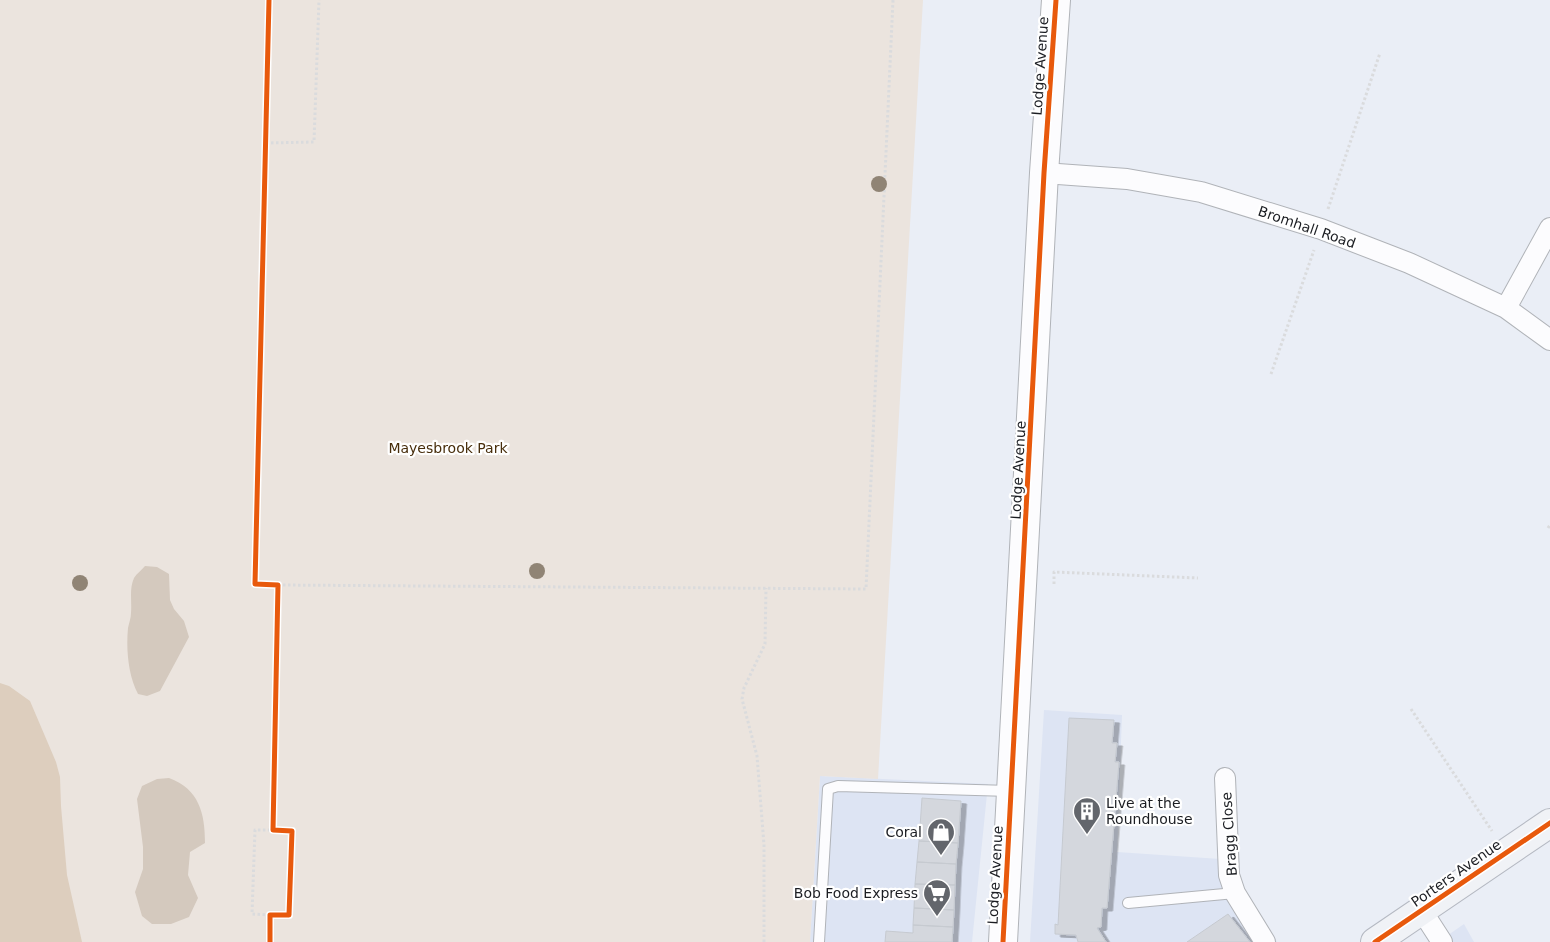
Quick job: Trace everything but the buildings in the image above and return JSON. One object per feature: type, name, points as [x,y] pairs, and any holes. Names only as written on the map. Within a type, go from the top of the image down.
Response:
[{"type":"main road","name":"Porters Avenue","points":[[1375,942],[1550,823]]},
{"type":"street","name":"Lodge Avenue","points":[[1003,942],[1044,173],[1056,0]]},
{"type":"street","name":"Bromhall Road","points":[[1044,173],[1127,180],[1201,192],[1329,232],[1409,263],[1506,308],[1550,340]]},
{"type":"street","points":[[1506,308],[1550,228]]},
{"type":"street","name":"Bragg Close","points":[[1225,778],[1229,875],[1235,892],[1265,942]]},
{"type":"street","points":[[1422,911],[1442,942]]},
{"type":"lane","points":[[819,942],[828,789],[838,786],[1011,791]]},
{"type":"lane","points":[[1128,903],[1235,892]]},
{"type":"path","points":[[266,143],[314,142],[319,0]]},
{"type":"path","points":[[271,585],[866,588],[893,0]]},
{"type":"path","points":[[266,134],[266,153]]},
{"type":"path","points":[[1054,584],[1054,572],[1198,578]]},
{"type":"path","points":[[278,585],[278,595]]},
{"type":"path","points":[[764,942],[764,845],[757,756],[742,699],[744,688],[765,644],[766,588]]},
{"type":"path","points":[[1411,709],[1507,852]]},
{"type":"path","points":[[273,820],[273,830]]},
{"type":"path","points":[[280,915],[252,914],[255,830],[282,830]]},
{"type":"path","points":[[270,915],[270,924]]},
{"type":"shaded area","points":[[145,566],[157,567],[169,574],[170,600],[174,609],[184,621],[189,637],[160,691],[147,696],[138,694],[135,687],[128,662],[127,644],[131,615],[132,582]]},
{"type":"shaded area","points":[[0,683],[9,686],[30,701],[56,762],[60,777],[67,875],[82,942],[0,942]]},
{"type":"shaded area","points":[[1044,710],[1122,715],[1117,852],[1235,860],[1236,878],[1277,942],[1030,942]]},
{"type":"shaded area","points":[[820,776],[988,784],[972,942],[810,942]]},
{"type":"shaded area","points":[[169,778],[194,795],[202,812],[205,843],[190,852],[188,875],[198,898],[189,917],[171,924],[152,924],[142,916],[135,892],[143,869],[143,847],[137,799],[142,786],[157,779]]},
{"type":"shaded area","points":[[1464,924],[1474,942],[1438,942]]},
{"type":"green space","name":"Mayesbrook Park","points":[[0,0],[923,0],[878,779],[820,776],[810,942],[0,942]]},
{"type":"cycle path","points":[[269,0],[255,584],[278,585],[273,830],[292,831],[289,915],[270,915],[270,942]]},
{"type":"cycle path","points":[[1003,942],[1044,173],[1056,0]]},
{"type":"cycle path","points":[[1375,942],[1550,823]]},
{"type":"place","name":"Live at the Roundhouse","points":[[1087,835]]},
{"type":"place","name":"Coral","points":[[941,856]]},
{"type":"place","name":"Bob Food Express","points":[[937,917]]}]
